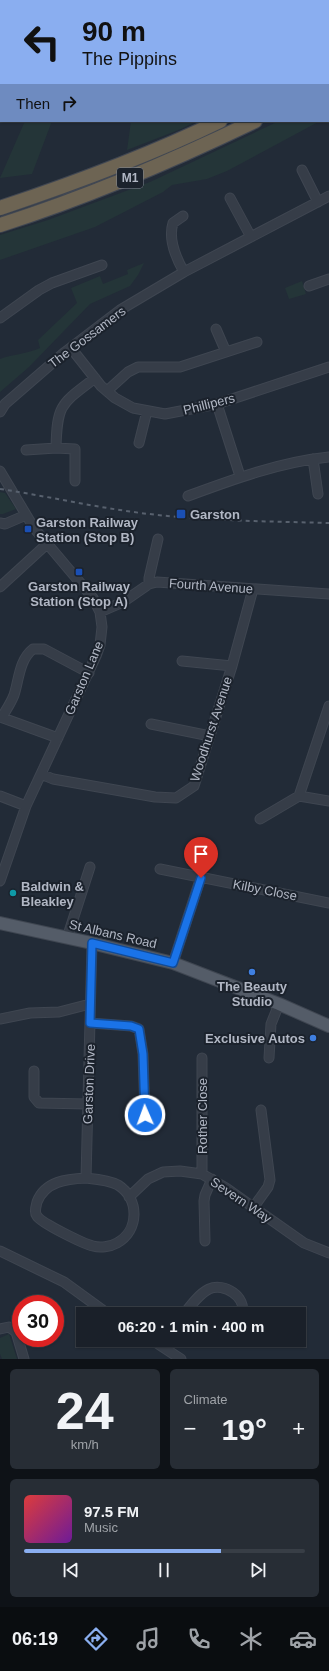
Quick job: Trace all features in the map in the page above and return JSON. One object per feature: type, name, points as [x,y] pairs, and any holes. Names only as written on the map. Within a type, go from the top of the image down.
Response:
[{"type":"highway","name":"M1","points":[[0,208],[66,186],[131,161],[218,122]]},
{"type":"highway","name":"M1","points":[[0,225],[72,200],[136,175],[198,149],[253,122]]},
{"type":"main road","name":"St Albans Road","points":[[0,923],[92,943],[173,963],[279,1004],[329,1026]]},
{"type":"street","points":[[302,170],[318,202]]},
{"type":"street","name":"The Gossamers","points":[[0,412],[5,404],[71,348],[120,310],[184,272],[329,196]]},
{"type":"street","points":[[230,198],[251,237]]},
{"type":"street","points":[[183,216],[173,222],[172,238],[175,255],[184,272]]},
{"type":"street","points":[[0,318],[39,290],[52,283],[102,265]]},
{"type":"street","points":[[309,286],[329,279]]},
{"type":"street","points":[[216,329],[226,352]]},
{"type":"street","points":[[107,391],[128,372],[138,367],[180,367],[257,342]]},
{"type":"street","name":"Phillipers","points":[[71,348],[107,391],[123,403],[147,411],[165,414],[217,404],[329,367]]},
{"type":"street","points":[[56,448],[58,416],[62,406],[96,378]]},
{"type":"street","points":[[217,404],[240,476]]},
{"type":"street","points":[[139,443],[147,411]]},
{"type":"street","points":[[26,450],[56,448],[76,449],[75,481]]},
{"type":"street","points":[[188,496],[240,476],[284,464],[329,457]]},
{"type":"street","points":[[313,459],[318,494]]},
{"type":"street","name":"Garston Lane","points":[[0,471],[26,515],[93,598],[100,612],[102,627],[101,641],[89,673],[26,806],[0,881]]},
{"type":"street","points":[[0,522],[5,524],[26,515]]},
{"type":"street","points":[[149,584],[158,539]]},
{"type":"street","points":[[0,587],[48,543]]},
{"type":"street","name":"Fourth Avenue","points":[[100,612],[123,602],[149,584],[157,582],[329,594]]},
{"type":"street","name":"Woodhurst Avenue","points":[[41,774],[60,780],[155,796],[176,798],[194,786],[232,666],[253,589]]},
{"type":"street","points":[[58,738],[1,717],[13,696],[20,671],[28,654],[33,649],[44,649],[89,673]]},
{"type":"street","points":[[182,661],[232,666]]},
{"type":"street","points":[[299,796],[329,706]]},
{"type":"street","points":[[151,724],[210,736]]},
{"type":"street","points":[[0,796],[26,806]]},
{"type":"street","points":[[260,819],[299,796],[329,801]]},
{"type":"street","points":[[67,938],[90,867]]},
{"type":"street","name":"Kilby Close","points":[[160,869],[329,903]]},
{"type":"street","points":[[173,963],[201,878]]},
{"type":"street","name":"Garston Drive","points":[[86,1178],[92,943]]},
{"type":"street","points":[[0,1019],[30,1014],[59,1012],[90,1004]]},
{"type":"street","points":[[269,1058],[271,1024],[279,1004]]},
{"type":"street","points":[[90,1023],[131,1026],[139,1029],[143,1054],[145,1115]]},
{"type":"street","name":"Rother Close","points":[[202,1056],[202,1174]]},
{"type":"street","points":[[34,1071],[34,1098],[39,1103],[88,1104]]},
{"type":"street","points":[[253,1208],[268,1187],[270,1180],[261,1110]]},
{"type":"street","points":[[263,1124],[273,1122]]},
{"type":"street","name":"Severn Way","points":[[130,1197],[148,1179],[163,1172],[180,1171],[202,1174],[212,1179],[304,1243],[329,1253]]},
{"type":"street","points":[[86,1178],[114,1183],[124,1190],[130,1197],[134,1210],[133,1224],[127,1234],[117,1243],[112,1245],[93,1246],[39,1219],[36,1215],[39,1197],[48,1186],[59,1181],[86,1178]]},
{"type":"street","points":[[208,1236],[204,1201],[212,1179]]},
{"type":"street","points":[[0,1251],[64,1282],[98,1307]]},
{"type":"street","points":[[190,1307],[205,1291],[218,1286],[228,1289],[241,1301],[243,1307]]},
{"type":"street","points":[[0,1330],[10,1327],[16,1332],[24,1359]]},
{"type":"street","points":[[166,1347],[181,1359]]},
{"type":"shaded area","points":[[25,122],[52,122],[32,174],[0,178]]},
{"type":"shaded area","points":[[131,122],[195,122],[181,129],[127,150]]},
{"type":"shaded area","points":[[277,122],[318,122],[227,171],[207,179],[172,185],[163,192],[95,227],[0,260],[0,235],[48,220],[150,182]]},
{"type":"shaded area","points":[[144,263],[130,286],[90,304],[29,367],[0,392],[0,359],[30,352],[40,348],[38,340],[77,303],[71,288],[100,276],[103,284],[128,274],[127,270]]},
{"type":"shaded area","points":[[302,281],[306,294],[289,299],[285,288]]},
{"type":"shaded area","points":[[0,492],[5,493],[16,509],[0,514]]},
{"type":"shaded area","points":[[9,1334],[17,1359],[2,1359],[0,1354],[0,1338]]},
{"type":"railway","points":[[0,489],[146,514],[224,520],[329,523]]},
{"type":"place","name":"Garston","points":[[181,514]]},
{"type":"place","name":"Garston Railway Station (Stop B)","points":[[28,529]]},
{"type":"place","name":"Garston Railway Station (Stop A)","points":[[79,572]]},
{"type":"place","name":"Baldwin & Bleakley","points":[[13,893]]},
{"type":"place","name":"The Beauty Studio","points":[[252,972]]},
{"type":"place","name":"Exclusive Autos","points":[[313,1038]]},
{"type":"route","points":[[145,1115],[143,1054],[139,1029],[131,1026],[90,1023],[92,943],[173,963],[201,878]]}]
